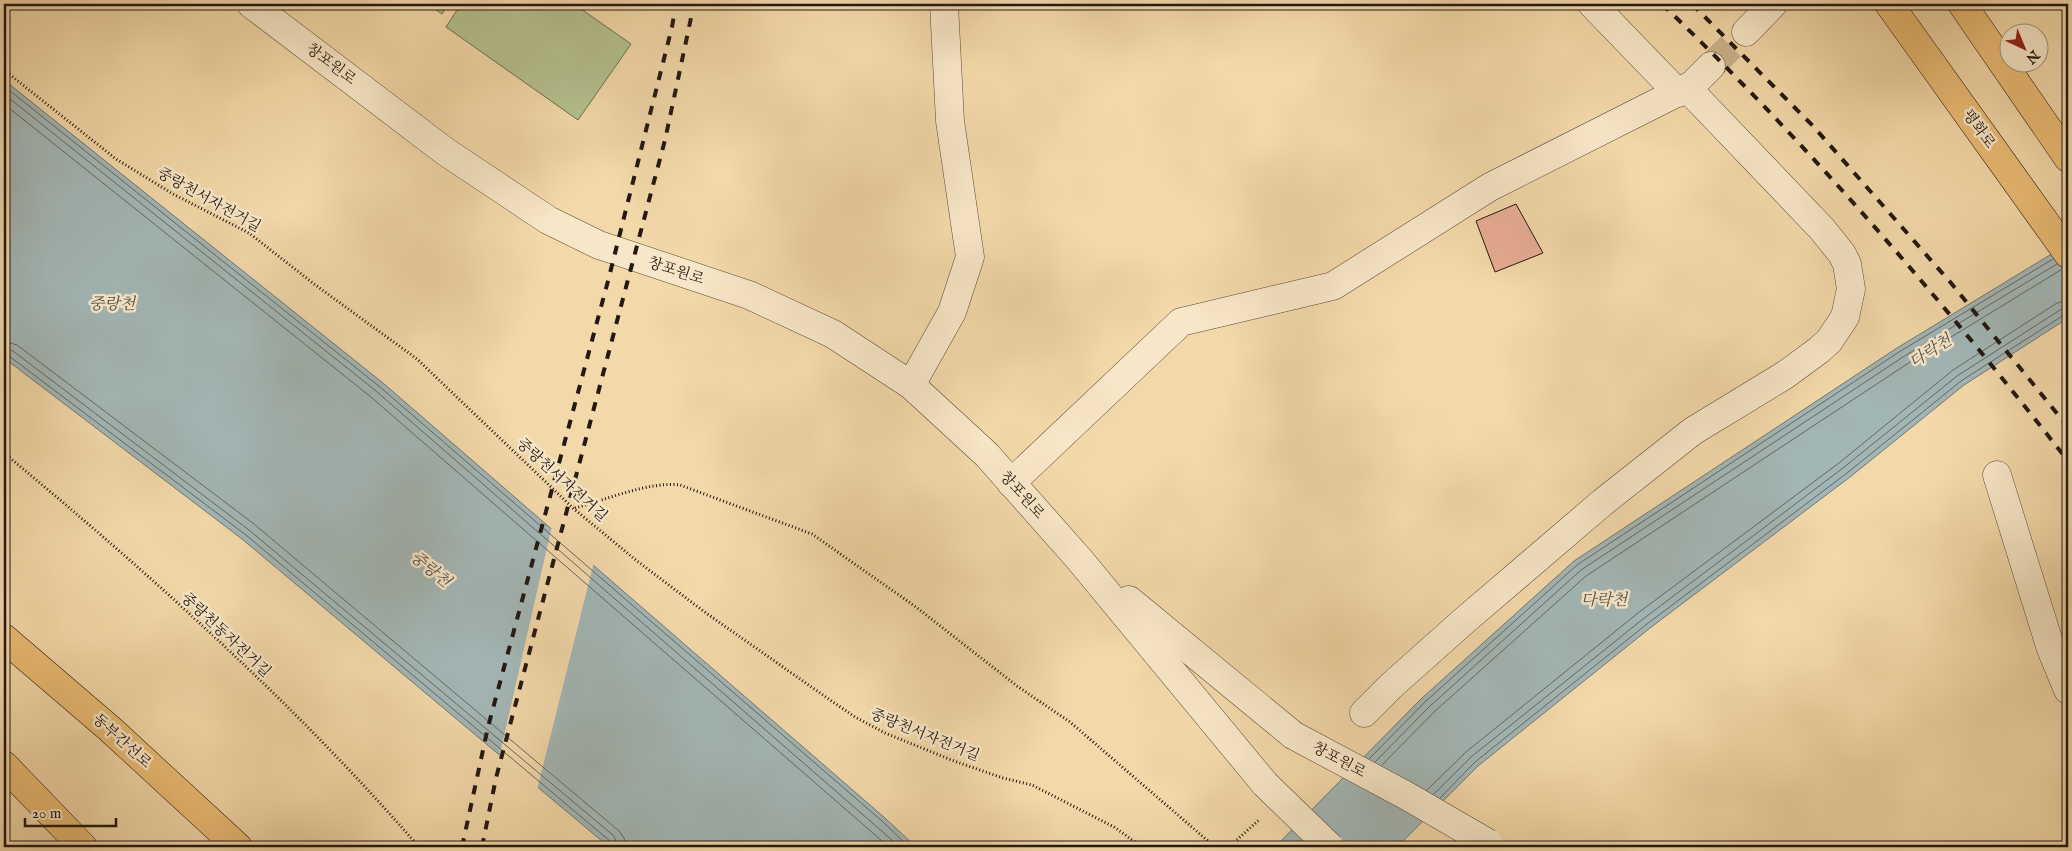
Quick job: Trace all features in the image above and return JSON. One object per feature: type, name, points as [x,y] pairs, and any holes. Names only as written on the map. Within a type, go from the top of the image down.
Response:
[{"type":"main road","name":"평화로","points":[[1889,4],[2068,254]]},
{"type":"main road","points":[[1962,4],[2068,156]]},
{"type":"main road","name":"동부간선로","points":[[4,638],[110,729],[238,847]]},
{"type":"main road","points":[[4,765],[83,847]]},
{"type":"street","name":"창포원로","points":[[251,4],[446,152],[548,220],[599,245],[749,295],[833,334],[911,385],[987,455],[1079,559],[1265,784],[1330,847]]},
{"type":"street","points":[[911,385],[952,312],[970,258],[950,120],[944,4]]},
{"type":"street","points":[[1364,713],[1392,685],[1458,626],[1603,502],[1693,431],[1784,375],[1819,350],[1845,317],[1849,304],[1850,277],[1842,254],[1822,229],[1690,91],[1685,89],[1592,4]]},
{"type":"street","points":[[1746,32],[1773,4]]},
{"type":"street","points":[[1011,483],[1181,322],[1333,286],[1490,188],[1685,89],[1711,66]]},
{"type":"street","points":[[1997,475],[2051,649],[2068,690]]},
{"type":"street","name":"창포원로","points":[[1079,559],[1293,735],[1491,845]]},
{"type":"path","name":"중랑천서자전거길","points":[[4,70],[116,159],[173,194],[249,233],[314,284],[416,359],[574,509],[706,613],[855,717],[885,733],[954,761],[1004,778],[1032,785],[1114,827],[1142,847]]},
{"type":"path","name":"중랑천동자전거길","points":[[4,453],[212,635],[340,761],[419,847]]},
{"type":"path","points":[[574,509],[654,485],[668,483],[680,485],[812,534],[916,607],[1017,686],[1070,722],[1215,847]]},
{"type":"green space","points":[[427,4],[448,4],[442,14]]},
{"type":"green space","points":[[461,4],[574,4],[631,44],[578,120],[446,27]]},
{"type":"water","name":"중랑천","points":[[4,80],[383,383],[885,818],[916,847],[609,847],[242,539],[4,358]]},
{"type":"water","name":"다락천","points":[[2068,244],[2068,318],[1964,385],[1850,477],[1650,628],[1478,766],[1397,847],[1275,847],[1421,699],[1574,561],[1897,348]]},
{"type":"pier","points":[[552,526],[594,562],[537,790],[499,758]]},
{"type":"building","points":[[1516,204],[1543,253],[1495,272],[1476,221]]},
{"type":"tunnel","points":[[1711,66],[1746,32]]},
{"type":"railway","points":[[462,847],[488,727],[608,281],[672,27],[676,4]]},
{"type":"railway","points":[[482,847],[496,778],[665,140],[694,4]]},
{"type":"railway","points":[[1662,4],[1770,112],[1873,225],[2021,401],[2068,461]]},
{"type":"railway","points":[[1692,4],[1813,126],[1951,283],[2068,427]]}]
